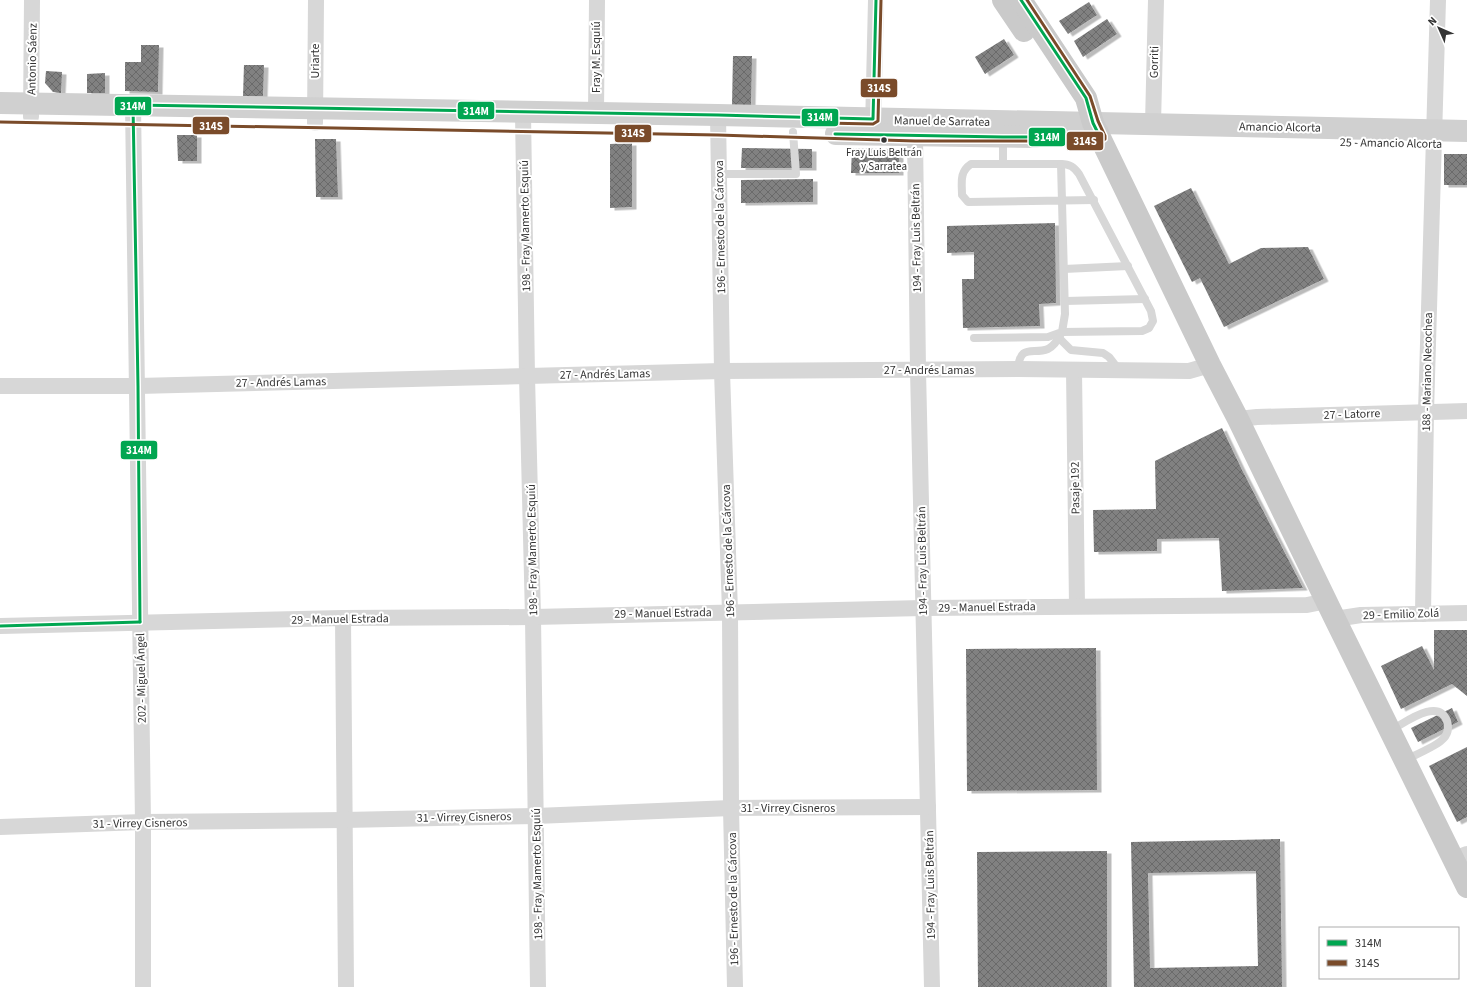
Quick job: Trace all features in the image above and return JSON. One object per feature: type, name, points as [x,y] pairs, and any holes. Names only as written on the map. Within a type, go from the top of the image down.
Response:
[{"type":"main road","points":[[1003,0],[1073,104],[1096,130]]},
{"type":"main road","points":[[1022,0],[1086,98],[1096,130],[1390,731],[1405,761],[1460,857],[1467,887]]},
{"type":"main road","name":"Manuel de Sarratea","points":[[0,103],[31,110],[523,120],[596,114],[718,123],[1096,130]]},
{"type":"main road","points":[[0,117],[31,110]]},
{"type":"main road","points":[[523,120],[718,123],[792,132],[873,127],[915,136],[1004,137],[1096,130]]},
{"type":"main road","name":"Amancio Alcorta","points":[[1096,130],[1153,124],[1434,137],[1467,131]]},
{"type":"main road","name":"25 - Amancio Alcorta","points":[[1096,130],[1434,137],[1467,144]]},
{"type":"street","name":"Antonio Sáenz","points":[[31,110],[32,0]]},
{"type":"street","name":"Uriarte","points":[[315,116],[316,0]]},
{"type":"street","name":"Fray M. Esquiú","points":[[596,0],[596,114]]},
{"type":"street","points":[[873,127],[876,0]]},
{"type":"street","name":"Gorriti","points":[[1153,124],[1156,0]]},
{"type":"street","name":"188 - Mariano Necochea","points":[[1423,614],[1426,412],[1438,0]]},
{"type":"street","name":"202 - Miguel Ángel","points":[[133,112],[143,822],[143,987]]},
{"type":"street","name":"198 - Fray Mamerto Esquiú","points":[[523,120],[533,617],[538,987]]},
{"type":"street","name":"196 - Ernesto de la Cárcova","points":[[718,123],[722,371],[730,612],[731,808],[735,987]]},
{"type":"street","name":"194 - Fray Luis Beltrán","points":[[915,136],[918,370],[932,987]]},
{"type":"street","name":"27 - Andrés Lamas","points":[[0,386],[138,386],[722,371],[1018,369],[1189,371],[1210,365]]},
{"type":"street","name":"Pasaje 192","points":[[1074,370],[1077,606]]},
{"type":"street","name":"27 - Latorre","points":[[1238,420],[1257,417],[1467,411]]},
{"type":"street","name":"29 - Manuel Estrada","points":[[0,626],[343,618],[533,617],[1077,606],[1307,605],[1331,610]]},
{"type":"street","name":"29 - Emilio Zolá","points":[[1331,610],[1361,615],[1467,612]]},
{"type":"street","points":[[343,618],[346,987]]},
{"type":"street","name":"31 - Virrey Cisneros","points":[[0,827],[143,822],[536,816],[731,808],[928,807]]},
{"type":"lane","points":[[719,174],[796,174],[792,132]]},
{"type":"lane","points":[[1003,163],[1004,137]]},
{"type":"lane","points":[[974,338],[1048,337],[1142,331],[1149,328],[1153,321],[1151,311],[1094,200],[1080,174],[1075,168],[1068,164],[971,164],[966,167],[963,172],[962,195],[964,200],[968,202],[1094,200]]},
{"type":"lane","points":[[1018,369],[1019,362],[1025,353],[1031,350],[1046,350],[1051,347],[1061,335],[1065,314],[1065,301],[1061,164]]},
{"type":"lane","points":[[1064,269],[1128,266]]},
{"type":"lane","points":[[1065,301],[1145,299]]},
{"type":"lane","points":[[1061,335],[1071,350],[1103,353],[1109,357],[1120,371]]},
{"type":"lane","points":[[1390,731],[1424,712],[1432,710],[1440,712],[1446,718],[1448,725],[1447,733],[1442,740],[1405,761]]},
{"type":"building","points":[[1089,2],[1097,15],[1068,34],[1059,21]]},
{"type":"building","points":[[1107,19],[1117,34],[1083,57],[1074,41]]},
{"type":"building","points":[[1004,39],[1014,55],[985,74],[975,57]]},
{"type":"building","points":[[141,45],[159,45],[158,92],[125,91],[125,62],[141,62]]},
{"type":"building","points":[[733,56],[752,56],[751,105],[732,105]]},
{"type":"building","points":[[244,65],[264,65],[263,96],[243,96]]},
{"type":"building","points":[[46,71],[62,72],[61,93],[53,92],[45,83]]},
{"type":"building","points":[[105,73],[105,93],[87,93],[87,74]]},
{"type":"building","points":[[177,135],[197,135],[197,161],[178,161]]},
{"type":"building","points":[[315,139],[336,139],[338,197],[316,197]]},
{"type":"building","points":[[632,143],[632,207],[610,208],[610,144]]},
{"type":"building","points":[[742,148],[812,149],[812,168],[741,168]]},
{"type":"building","points":[[852,148],[891,149],[899,156],[899,173],[851,173]]},
{"type":"building","points":[[1444,154],[1467,154],[1467,185],[1444,185]]},
{"type":"building","points":[[813,179],[813,202],[741,203],[741,180]]},
{"type":"building","points":[[1191,188],[1229,264],[1261,248],[1308,247],[1324,279],[1224,327],[1200,278],[1192,282],[1154,206]]},
{"type":"building","points":[[1055,223],[1056,303],[1039,304],[1040,326],[963,328],[962,279],[974,279],[974,252],[947,253],[947,226]]},
{"type":"building","points":[[1222,428],[1303,588],[1222,591],[1219,538],[1157,539],[1157,551],[1094,552],[1093,510],[1156,509],[1155,461]]},
{"type":"building","points":[[1434,630],[1467,630],[1467,696],[1452,684],[1401,709],[1381,666],[1422,646],[1434,670]]},
{"type":"building","points":[[1096,648],[1097,790],[967,791],[966,649]]},
{"type":"building","points":[[1452,708],[1458,722],[1418,742],[1411,728]]},
{"type":"building","points":[[1467,747],[1467,817],[1457,822],[1429,766]]},
{"type":"building","points":[[1280,839],[1282,987],[1134,987],[1131,842]],"holes":[[[1256,871],[1258,966],[1150,968],[1148,873]]]},
{"type":"building","points":[[1107,851],[1107,987],[978,987],[977,852]]},
{"type":"transit line","name":"314M","points":[[140,622],[133,105],[873,119],[876,0]]},
{"type":"transit line","name":"314S","points":[[824,123],[873,124],[878,121],[881,0]]},
{"type":"transit line","name":"314M","points":[[835,134],[1100,137],[1093,123],[1086,98],[1021,0]]},
{"type":"transit line","name":"314S","points":[[0,122],[718,135],[915,141],[1102,141],[1105,139],[1105,136],[1098,121],[1090,96],[1027,0]]},
{"type":"transit line","name":"314M","points":[[0,626],[140,622]]},
{"type":"place","name":"Fray Luis Beltrán y Sarratea","points":[[884,140]]}]
